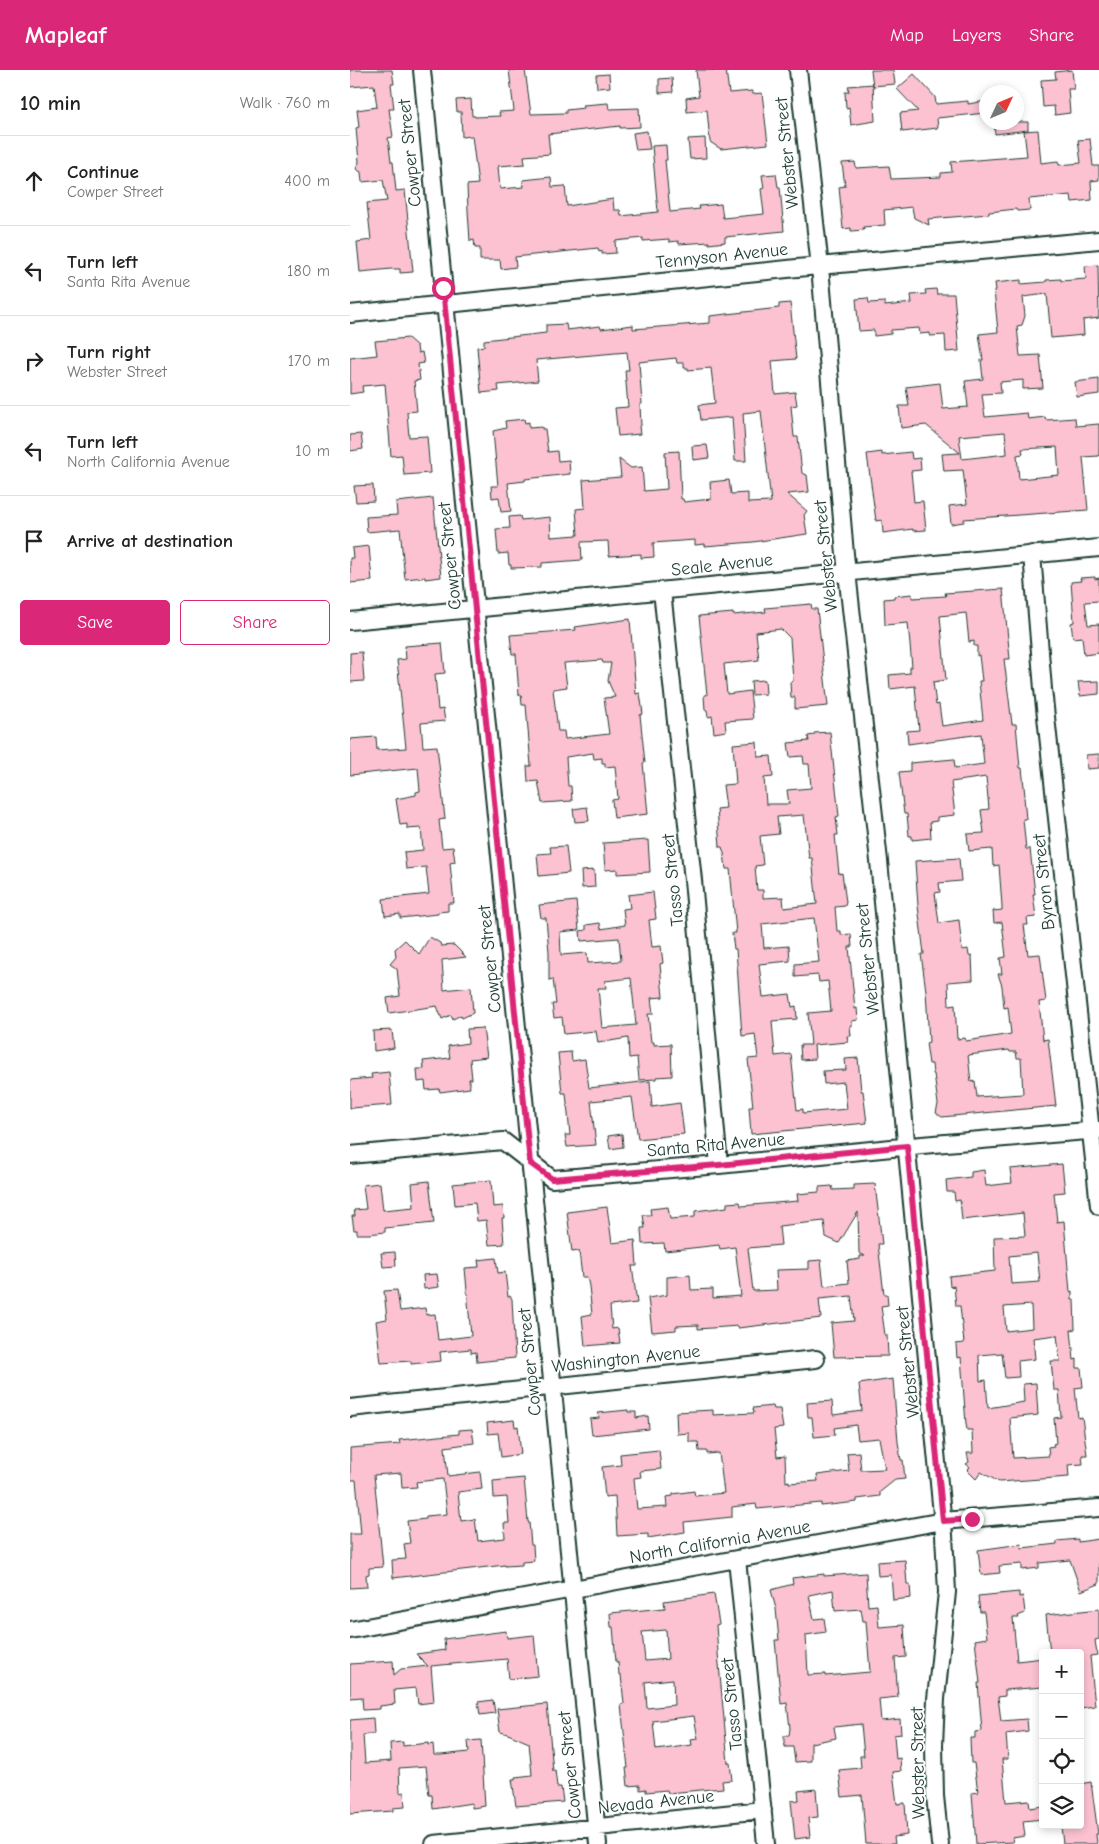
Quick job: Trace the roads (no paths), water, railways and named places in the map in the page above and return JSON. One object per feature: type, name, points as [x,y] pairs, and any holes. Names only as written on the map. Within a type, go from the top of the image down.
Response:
[{"type":"street","name":"Cowper Street","points":[[422,70],[598,1836]]},
{"type":"street","name":"Webster Street","points":[[798,70],[820,267],[847,572],[879,862],[943,1521],[947,1592],[936,1699],[934,1745],[935,1796],[940,1844]]},
{"type":"street","name":"Tennyson Avenue","points":[[350,314],[1099,240]]},
{"type":"street","name":"Seale Avenue","points":[[350,622],[475,608],[1099,548]]},
{"type":"street","name":"Byron Street","points":[[1032,554],[1043,689],[1087,1108],[1095,1130],[1099,1206]]},
{"type":"street","name":"Tasso Street","points":[[662,591],[693,880],[719,1165]]},
{"type":"street","name":"Santa Rita Avenue","points":[[350,1155],[503,1141],[552,1179],[1095,1130]]},
{"type":"street","name":"Washington Avenue","points":[[350,1408],[816,1359]]},
{"type":"street","name":"North California Avenue","points":[[350,1630],[943,1521],[1099,1508]]},
{"type":"street","name":"Tasso Street","points":[[737,1559],[766,1844]]},
{"type":"street","name":"Nevada Avenue","points":[[434,1844],[598,1836],[763,1810]]}]
